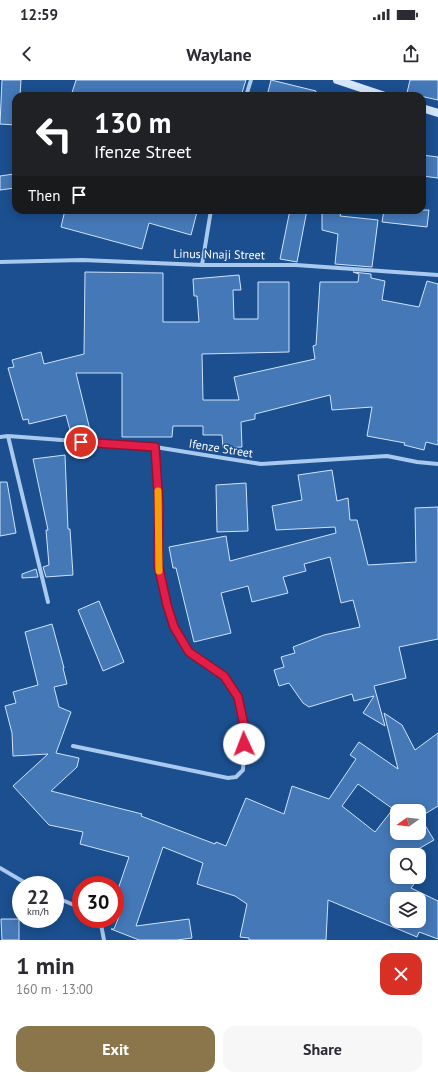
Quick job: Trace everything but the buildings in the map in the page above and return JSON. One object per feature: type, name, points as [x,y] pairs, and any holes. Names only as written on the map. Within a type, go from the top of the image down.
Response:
[{"type":"street","points":[[247,92],[250,80]]},
{"type":"street","points":[[337,80],[373,92]]},
{"type":"street","points":[[426,110],[438,114]]},
{"type":"street","points":[[202,265],[210,214]]},
{"type":"street","name":"Linus Nnaji Street","points":[[0,262],[82,260],[202,265],[296,265],[438,275]]},
{"type":"street","points":[[8,436],[48,602]]},
{"type":"street","name":"Ifenze Street","points":[[0,437],[8,436],[155,447],[261,464],[387,456],[417,462],[438,464]]},
{"type":"street","points":[[73,746],[228,778],[236,777],[243,770],[245,730],[238,697],[224,676],[189,652],[174,627],[167,605],[158,564],[159,506],[155,447]]},
{"type":"street","points":[[0,868],[14,876]]},
{"type":"street","points":[[102,928],[104,940]]},
{"type":"slow traffic","points":[[158,491],[159,571]]},
{"type":"route","points":[[81,442],[155,447],[159,506],[158,564],[167,605],[174,627],[189,652],[224,676],[238,697],[245,730],[244,744]]}]
